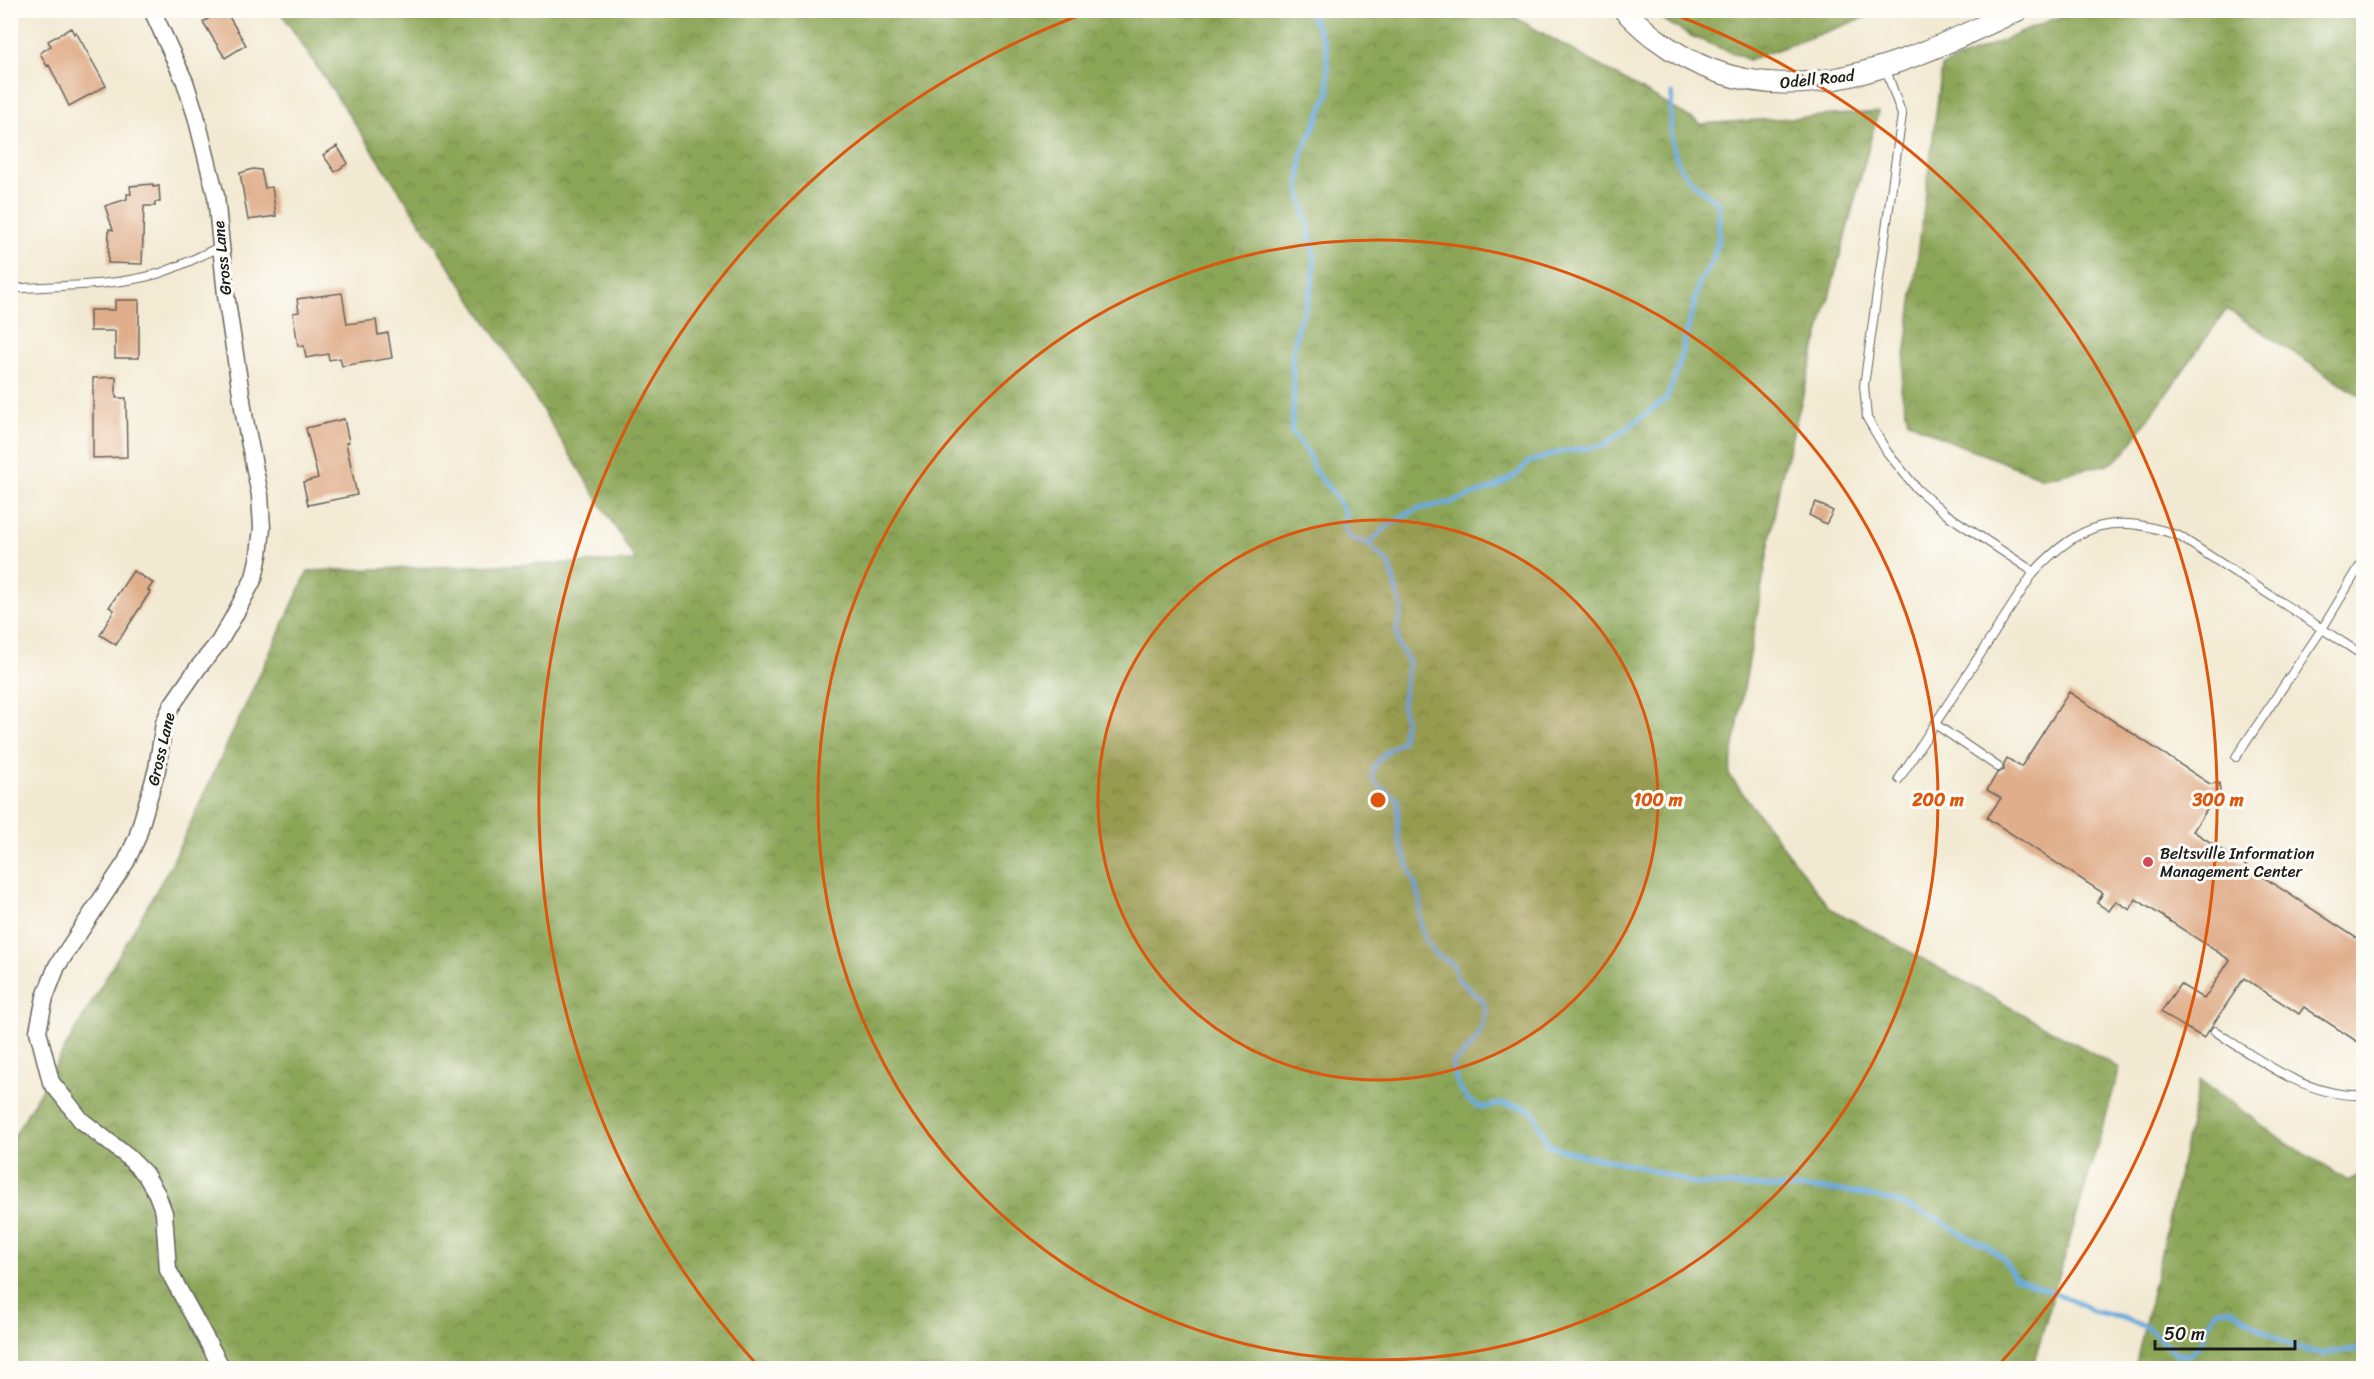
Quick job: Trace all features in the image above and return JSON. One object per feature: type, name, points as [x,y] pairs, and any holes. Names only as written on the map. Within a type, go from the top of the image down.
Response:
[{"type":"street","name":"Gross Lane","points":[[152,10],[185,82],[216,196],[244,420],[260,495],[262,528],[259,555],[254,578],[233,618],[219,642],[172,705],[164,723],[157,769],[137,838],[126,862],[57,966],[45,998],[38,1031],[51,1082],[81,1120],[128,1156],[145,1174],[157,1194],[164,1213],[168,1270],[222,1368]]},
{"type":"street","name":"Odell Road","points":[[1624,10],[1655,38],[1708,69],[1765,84],[1792,84],[1859,74],[1885,67],[1930,51],[2018,10]]},
{"type":"lane","points":[[1885,67],[1902,115],[1864,386],[1867,418],[1887,452],[1917,489],[1946,514],[2034,572]]},
{"type":"lane","points":[[10,289],[128,280],[157,274],[221,246]]},
{"type":"lane","points":[[1899,779],[2034,572],[2054,550],[2080,533],[2109,524],[2133,522],[2179,536],[2364,656]]},
{"type":"lane","points":[[2236,757],[2322,629],[2363,562]]},
{"type":"lane","points":[[1935,724],[1998,767]]},
{"type":"lane","points":[[2215,1031],[2286,1076],[2328,1092],[2348,1096],[2364,1095]]},
{"type":"green space","points":[[280,11],[1504,11],[1701,124],[1878,112],[1780,482],[1729,775],[1830,908],[2120,1068],[2032,1368],[11,1368],[11,1142],[171,865],[308,571],[636,561],[509,356]]},
{"type":"green space","points":[[1648,11],[1883,11],[1749,60],[1691,36]]},
{"type":"green space","points":[[2072,11],[2363,11],[2363,398],[2227,309],[2124,453],[2112,463],[2043,478],[1947,440],[1908,421],[1901,389],[1942,66]]},
{"type":"green space","points":[[2200,1080],[2288,1144],[2348,1181],[2363,1173],[2363,1368],[2135,1368]]},
{"type":"building","points":[[223,10],[246,45],[225,58],[203,22]]},
{"type":"building","points":[[71,28],[74,34],[76,32],[106,86],[69,106],[49,65],[47,66],[40,53],[51,46],[48,41]]},
{"type":"building","points":[[337,146],[348,163],[335,172],[323,155]]},
{"type":"building","points":[[253,169],[261,170],[265,188],[272,187],[276,216],[248,220],[240,173]]},
{"type":"building","points":[[153,184],[153,187],[159,186],[160,202],[155,202],[155,206],[144,206],[142,264],[108,263],[109,229],[113,230],[105,206],[127,199],[127,194],[131,194],[130,186]]},
{"type":"building","points":[[342,293],[347,324],[376,320],[378,335],[388,333],[392,358],[342,366],[340,358],[329,360],[328,354],[306,358],[304,346],[298,346],[293,313],[299,312],[297,299]]},
{"type":"building","points":[[115,300],[139,300],[139,358],[115,358],[115,331],[90,331],[90,310],[115,310]]},
{"type":"building","points":[[116,377],[116,398],[126,398],[127,457],[93,458],[93,378]]},
{"type":"building","points":[[344,419],[349,442],[346,443],[357,495],[308,505],[303,482],[318,478],[306,428]]},
{"type":"building","points":[[1816,502],[1833,511],[1826,524],[1809,515]]},
{"type":"building","points":[[133,571],[153,583],[148,590],[150,592],[116,645],[100,635],[114,610],[109,607]]},
{"type":"building","name":"Beltsville Information Management Center","points":[[2069,692],[2210,784],[2219,783],[2221,800],[2212,802],[2193,831],[2364,943],[2364,1046],[2304,1007],[2299,1014],[2244,978],[2204,1038],[2174,1021],[2161,1012],[2180,984],[2204,999],[2230,960],[2136,899],[2130,910],[2116,901],[2109,911],[2097,903],[2103,893],[1987,818],[2001,798],[1987,790],[1997,773],[2004,770],[2007,758],[2021,767]]},
{"type":"waterway","points":[[1308,10],[1326,46],[1329,93],[1302,154],[1299,188],[1314,253],[1314,273],[1308,300],[1298,325],[1292,359],[1294,397],[1291,431],[1308,453],[1314,470],[1334,494],[1345,512],[1344,530],[1351,538],[1368,544],[1389,563],[1402,609],[1397,626],[1398,645],[1409,661],[1402,705],[1405,719],[1402,741],[1379,760],[1372,776],[1377,785],[1398,800],[1398,837],[1420,898],[1420,920],[1424,939],[1436,955],[1453,964],[1458,979],[1483,1001],[1486,1011],[1479,1036],[1452,1064],[1458,1084],[1465,1096],[1476,1105],[1483,1107],[1505,1104],[1533,1111],[1548,1145],[1581,1155],[1634,1165],[1695,1184],[1847,1191],[1894,1201],[1938,1219],[1965,1236],[1986,1245],[2003,1258],[2015,1278],[2068,1298],[2093,1311],[2123,1318],[2148,1328],[2176,1354],[2189,1355],[2201,1343],[2208,1324],[2217,1310],[2231,1309],[2272,1336],[2302,1350],[2325,1353],[2364,1349]]},
{"type":"waterway","points":[[1368,544],[1390,524],[1417,509],[1449,503],[1495,487],[1517,474],[1529,462],[1560,452],[1603,446],[1667,398],[1678,368],[1700,281],[1713,260],[1719,236],[1718,203],[1688,178],[1676,156],[1671,136],[1672,94]]},
{"type":"place","name":"Beltsville Information Management Center","points":[[2148,862]]}]
